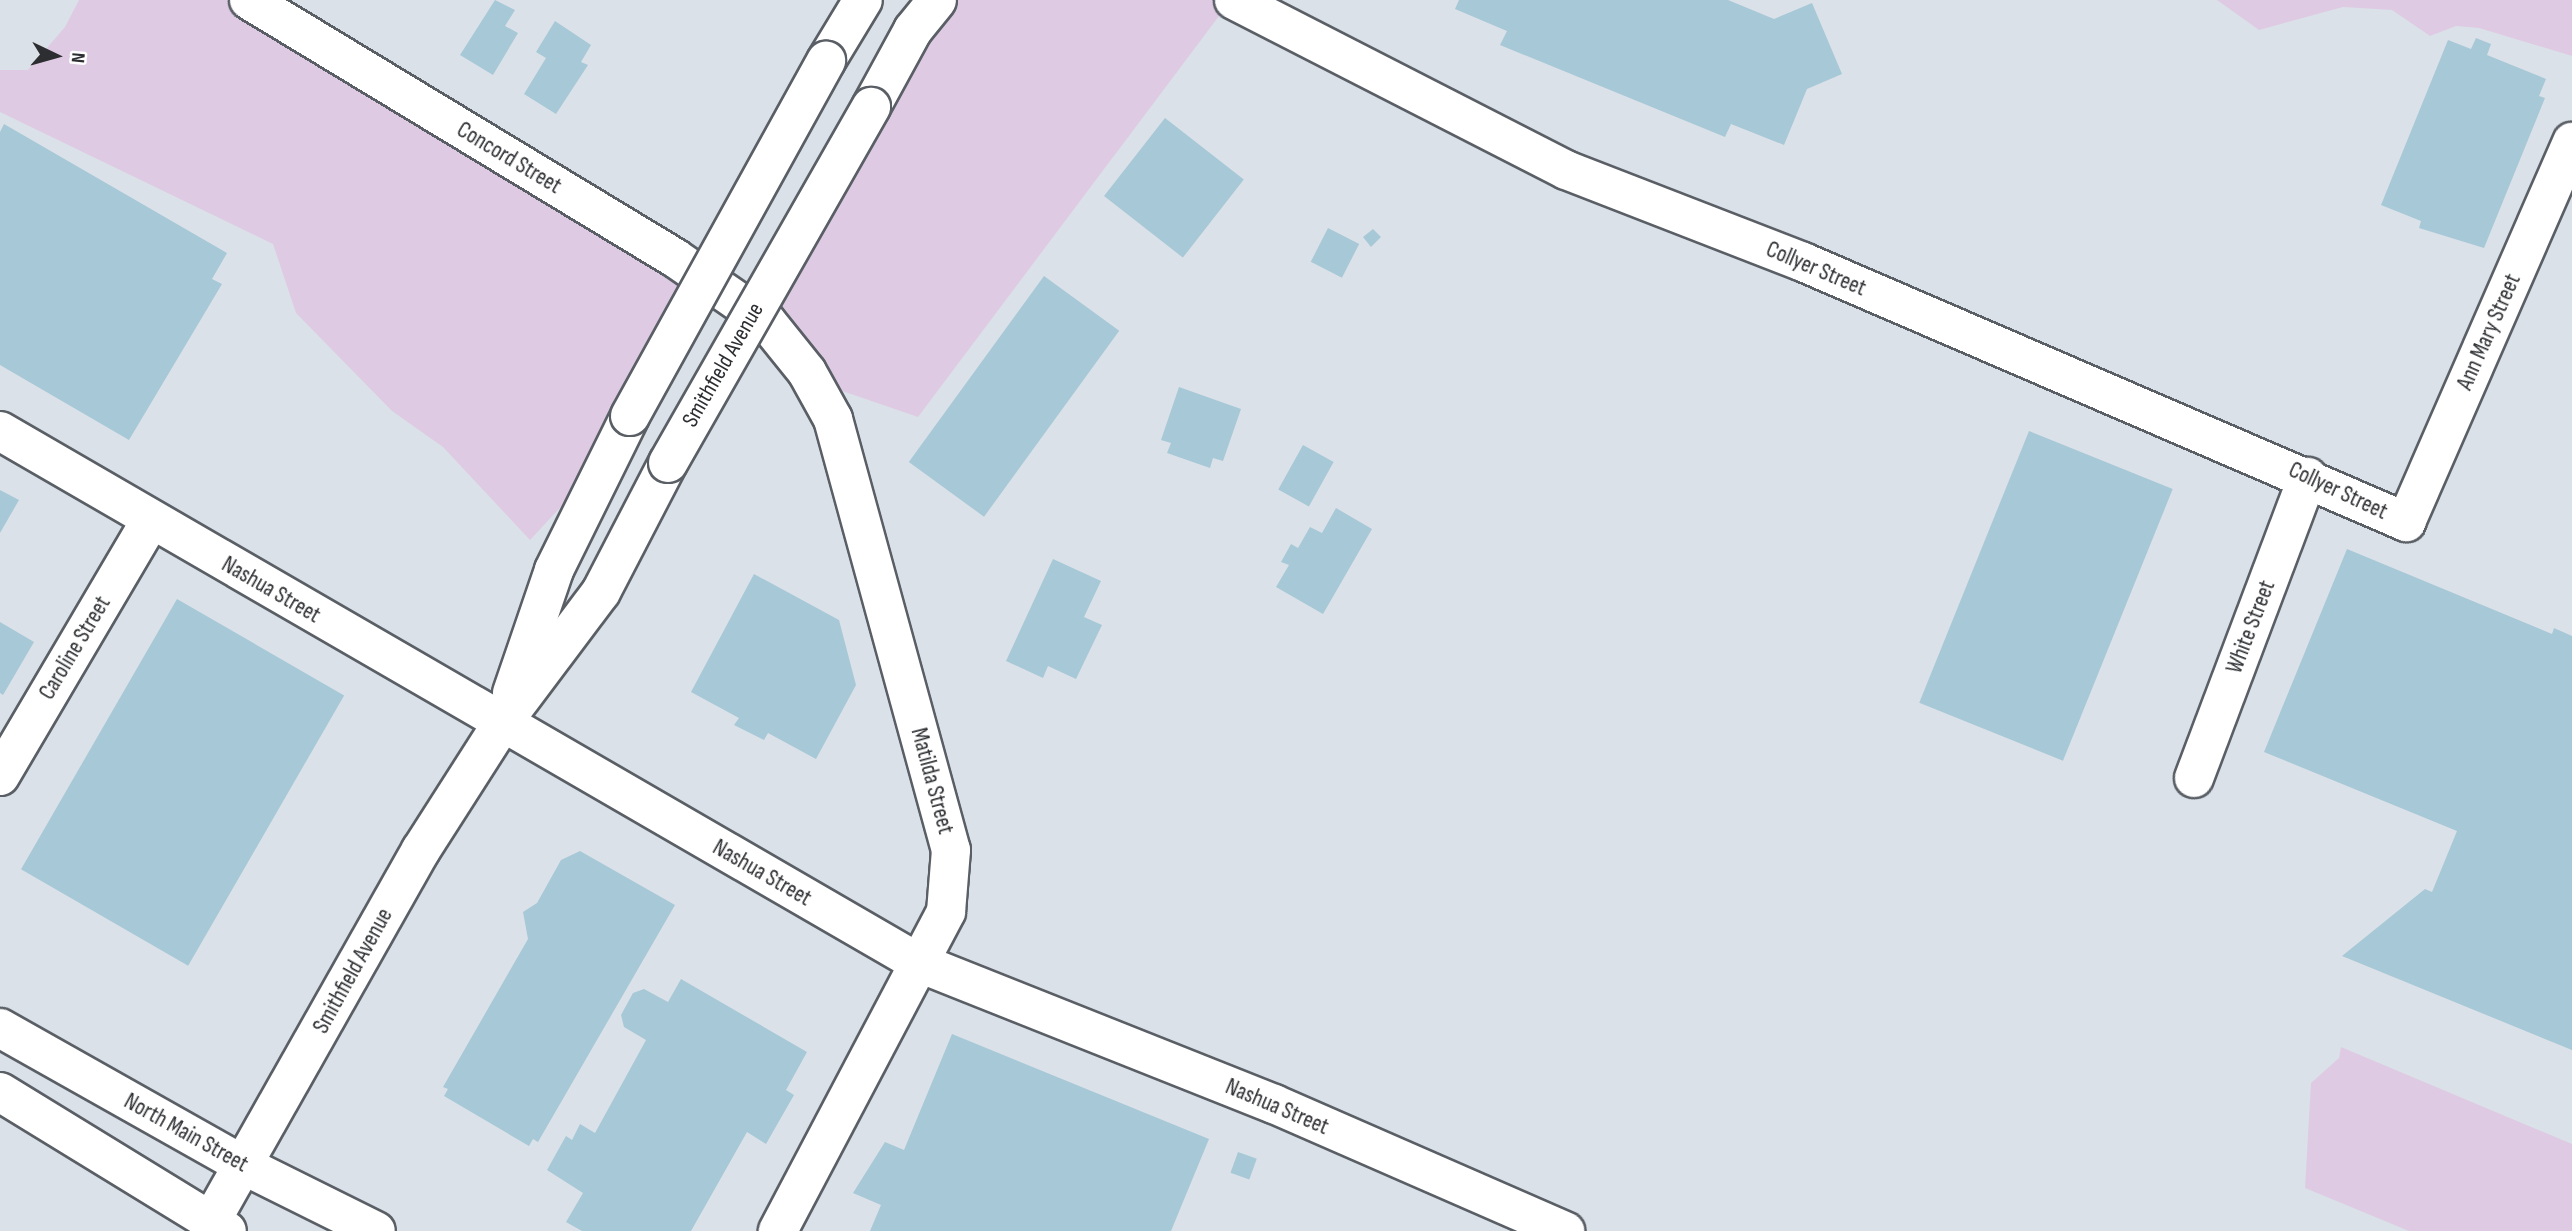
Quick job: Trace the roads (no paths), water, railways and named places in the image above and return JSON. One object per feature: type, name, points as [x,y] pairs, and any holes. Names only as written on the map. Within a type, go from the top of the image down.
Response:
[{"type":"street","name":"Concord Street","points":[[249,0],[675,258],[766,321]]},
{"type":"street","name":"Smithfield Avenue","points":[[501,725],[554,570],[630,416],[826,61],[863,0]]},
{"type":"street","name":"Smithfield Avenue","points":[[219,1226],[245,1166],[421,850],[501,725],[601,592],[667,463],[914,30],[937,0]]},
{"type":"street","name":"Collyer Street","points":[[1234,0],[1566,170],[1803,262],[2308,477],[2406,522]]},
{"type":"street","name":"Ann Mary Street","points":[[2406,522],[2572,142]]},
{"type":"street","name":"Matilda Street","points":[[766,321],[807,372],[834,419],[951,849],[946,912],[917,962],[778,1231]]},
{"type":"street","name":"Nashua Street","points":[[0,431],[501,725],[917,962],[1274,1104],[1565,1231]]},
{"type":"street","name":"White Street","points":[[2194,778],[2308,477]]},
{"type":"street","name":"Caroline Street","points":[[0,776],[151,520]]},
{"type":"street","name":"North Main Street","points":[[0,1028],[245,1166],[376,1231]]},
{"type":"street","points":[[0,1092],[219,1226]]}]
